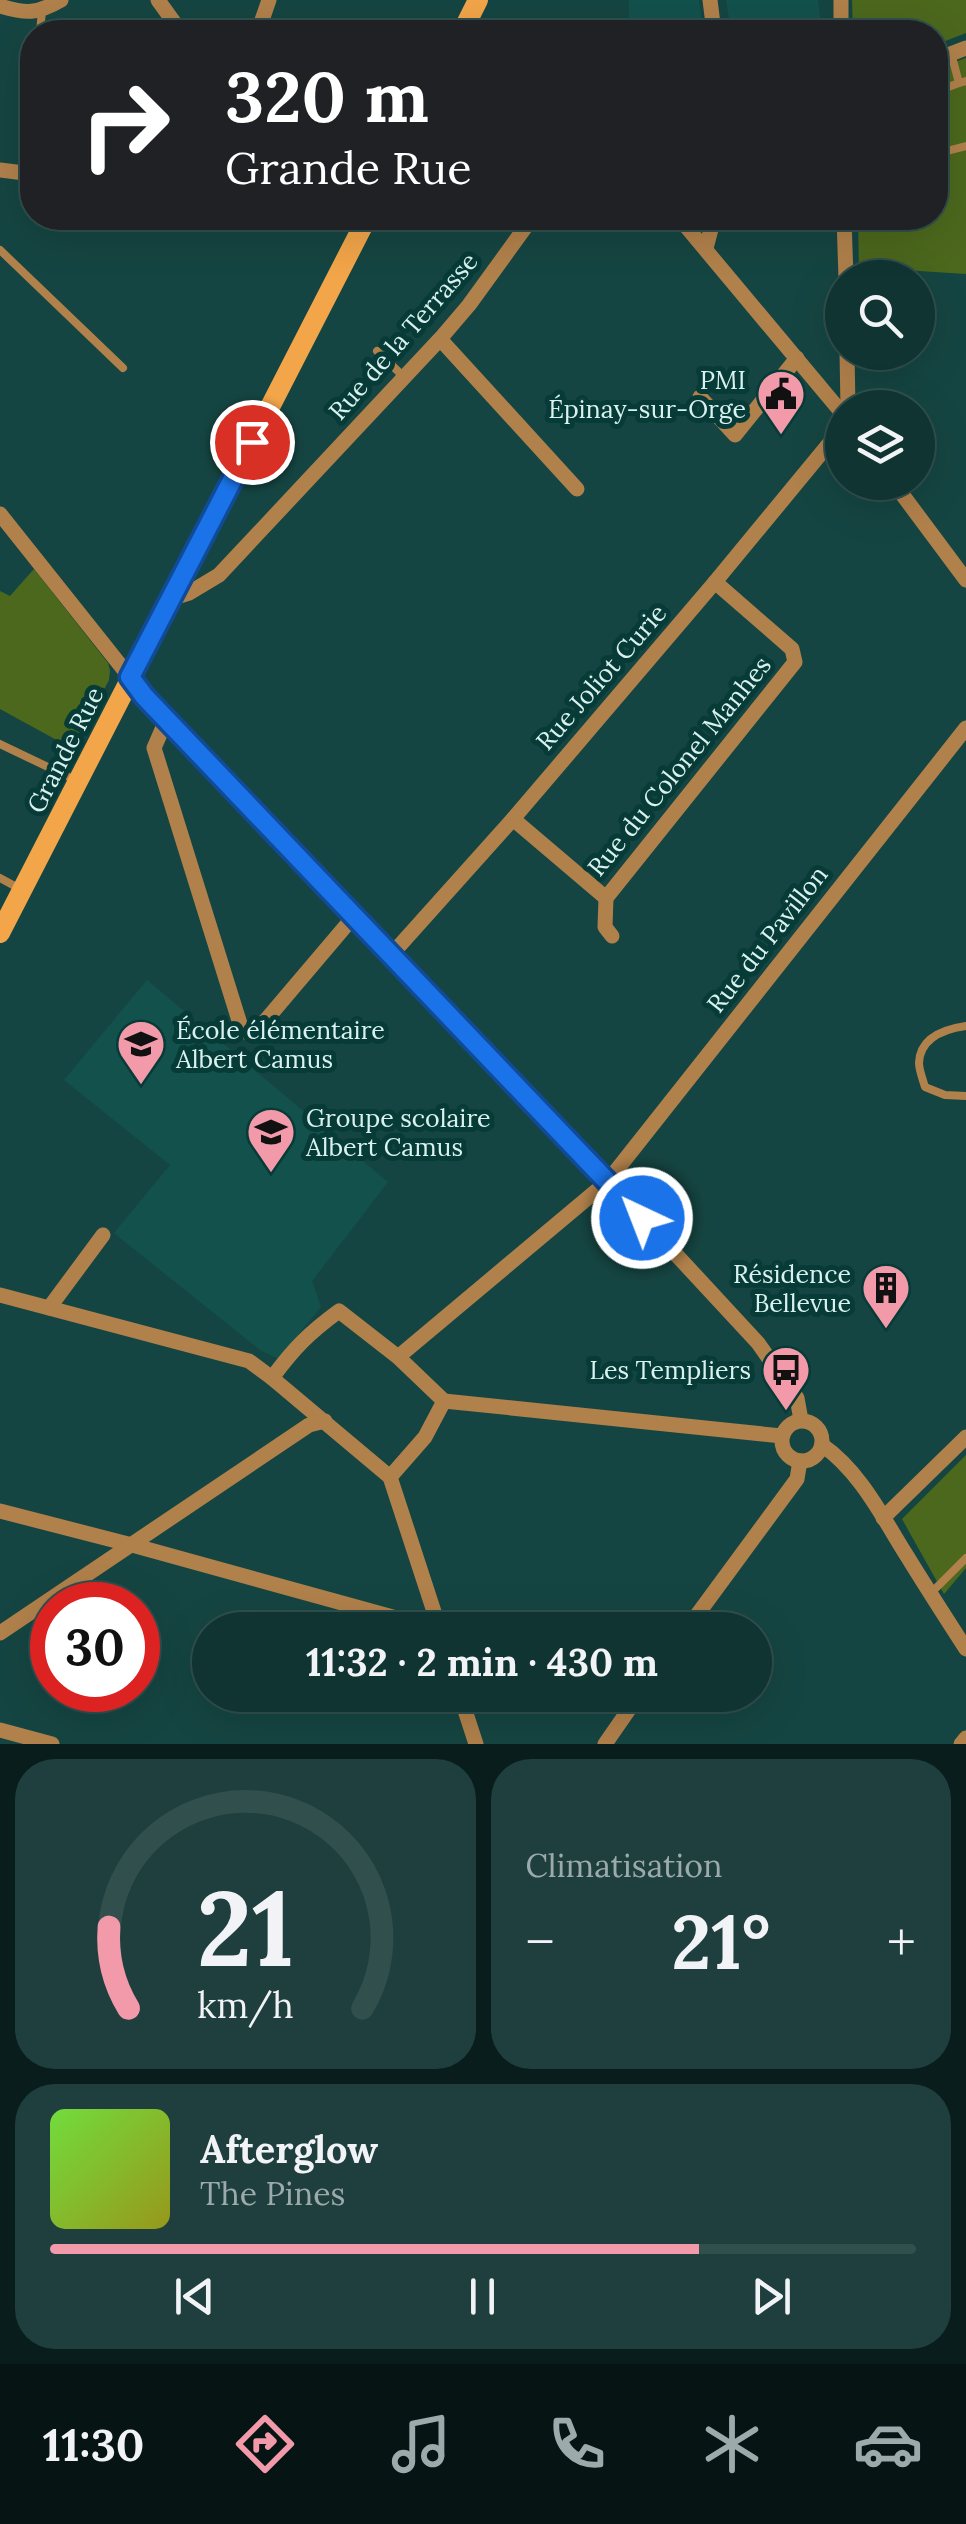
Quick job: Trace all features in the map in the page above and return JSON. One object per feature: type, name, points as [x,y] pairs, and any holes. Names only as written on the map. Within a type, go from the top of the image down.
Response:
[{"type":"main road","name":"Grande Rue","points":[[0,933],[361,230]]},
{"type":"street","points":[[0,6],[20,12],[42,11],[61,0]]},
{"type":"street","name":"Rue de la Terrasse","points":[[170,600],[219,575],[440,339],[523,230]]},
{"type":"street","points":[[690,230],[825,392]]},
{"type":"street","points":[[706,248],[711,230]]},
{"type":"street","points":[[844,230],[845,260]]},
{"type":"street","points":[[440,339],[577,489]]},
{"type":"street","points":[[700,397],[735,436],[797,358]]},
{"type":"street","name":"Rue Joliot Curie","points":[[392,954],[513,819],[825,449]]},
{"type":"street","points":[[907,500],[966,580]]},
{"type":"street","points":[[0,514],[144,696],[758,1343],[797,1398],[801,1420]]},
{"type":"street","name":"Rue du Colonel Manhes","points":[[513,819],[606,898],[796,662],[792,649],[716,582]]},
{"type":"street","points":[[167,718],[154,748],[241,1027],[248,1033],[260,1026],[355,915]]},
{"type":"street","name":"Rue du Pavillon","points":[[398,1357],[608,1181],[966,728]]},
{"type":"street","points":[[606,898],[605,927],[612,936]]},
{"type":"street","points":[[49,1308],[104,1235]]},
{"type":"street","points":[[0,1295],[249,1361],[390,1476],[434,1612]]},
{"type":"street","points":[[272,1378],[309,1333],[340,1311],[398,1357],[444,1401],[782,1436]]},
{"type":"street","points":[[390,1476],[426,1437],[444,1401]]},
{"type":"street","points":[[801,1420],[818,1427],[822,1445],[812,1459],[800,1461],[788,1456],[782,1436],[789,1425],[801,1420]]},
{"type":"street","points":[[0,1634],[309,1425],[325,1421]]},
{"type":"street","points":[[883,1518],[966,1437]]},
{"type":"street","points":[[822,1445],[850,1471],[966,1648]]},
{"type":"street","points":[[699,1612],[797,1479],[800,1461]]},
{"type":"street","points":[[0,1511],[375,1612]]},
{"type":"street","points":[[466,1712],[476,1744]]},
{"type":"street","points":[[604,1744],[627,1712]]},
{"type":"street","points":[[0,1730],[52,1744]]},
{"type":"lane","points":[[41,20],[42,11]]},
{"type":"lane","points":[[951,54],[963,82]]},
{"type":"lane","points":[[0,250],[122,368]]},
{"type":"lane","points":[[377,351],[404,377]]},
{"type":"lane","points":[[0,744],[77,781]]},
{"type":"lane","points":[[0,878],[22,890]]},
{"type":"lane","points":[[966,1026],[934,1035],[923,1048],[918,1065],[925,1087],[966,1096]]},
{"type":"lane","points":[[930,1594],[966,1558]]},
{"type":"shaded area","points":[[629,0],[699,0],[702,20],[629,20]]},
{"type":"shaded area","points":[[726,0],[818,0],[820,20],[729,20]]},
{"type":"shaded area","name":"Groupe scolaire Albert Camus","points":[[147,980],[388,1182],[312,1281],[321,1307],[278,1359],[260,1350],[114,1233],[170,1165],[64,1080]]},
{"type":"green space","points":[[852,0],[966,0],[966,33],[948,40],[948,20],[853,20]]},
{"type":"green space","points":[[966,58],[966,274],[935,272],[935,260],[859,260],[858,230],[948,230],[948,64]]},
{"type":"green space","points":[[34,569],[110,670],[109,680],[73,749],[0,709],[0,591],[10,596]]},
{"type":"green space","points":[[966,1455],[966,1568],[944,1594],[902,1519]]},
{"type":"place","name":"PMI Épinay-sur-Orge","points":[[781,436]]},
{"type":"place","name":"École élémentaire Albert Camus","points":[[141,1086]]},
{"type":"place","name":"Groupe scolaire Albert Camus","points":[[271,1174]]},
{"type":"place","name":"Résidence Bellevue","points":[[886,1330]]},
{"type":"place","name":"Les Templiers","points":[[786,1412]]},
{"type":"route","points":[[252,442],[130,677],[642,1218]]}]
